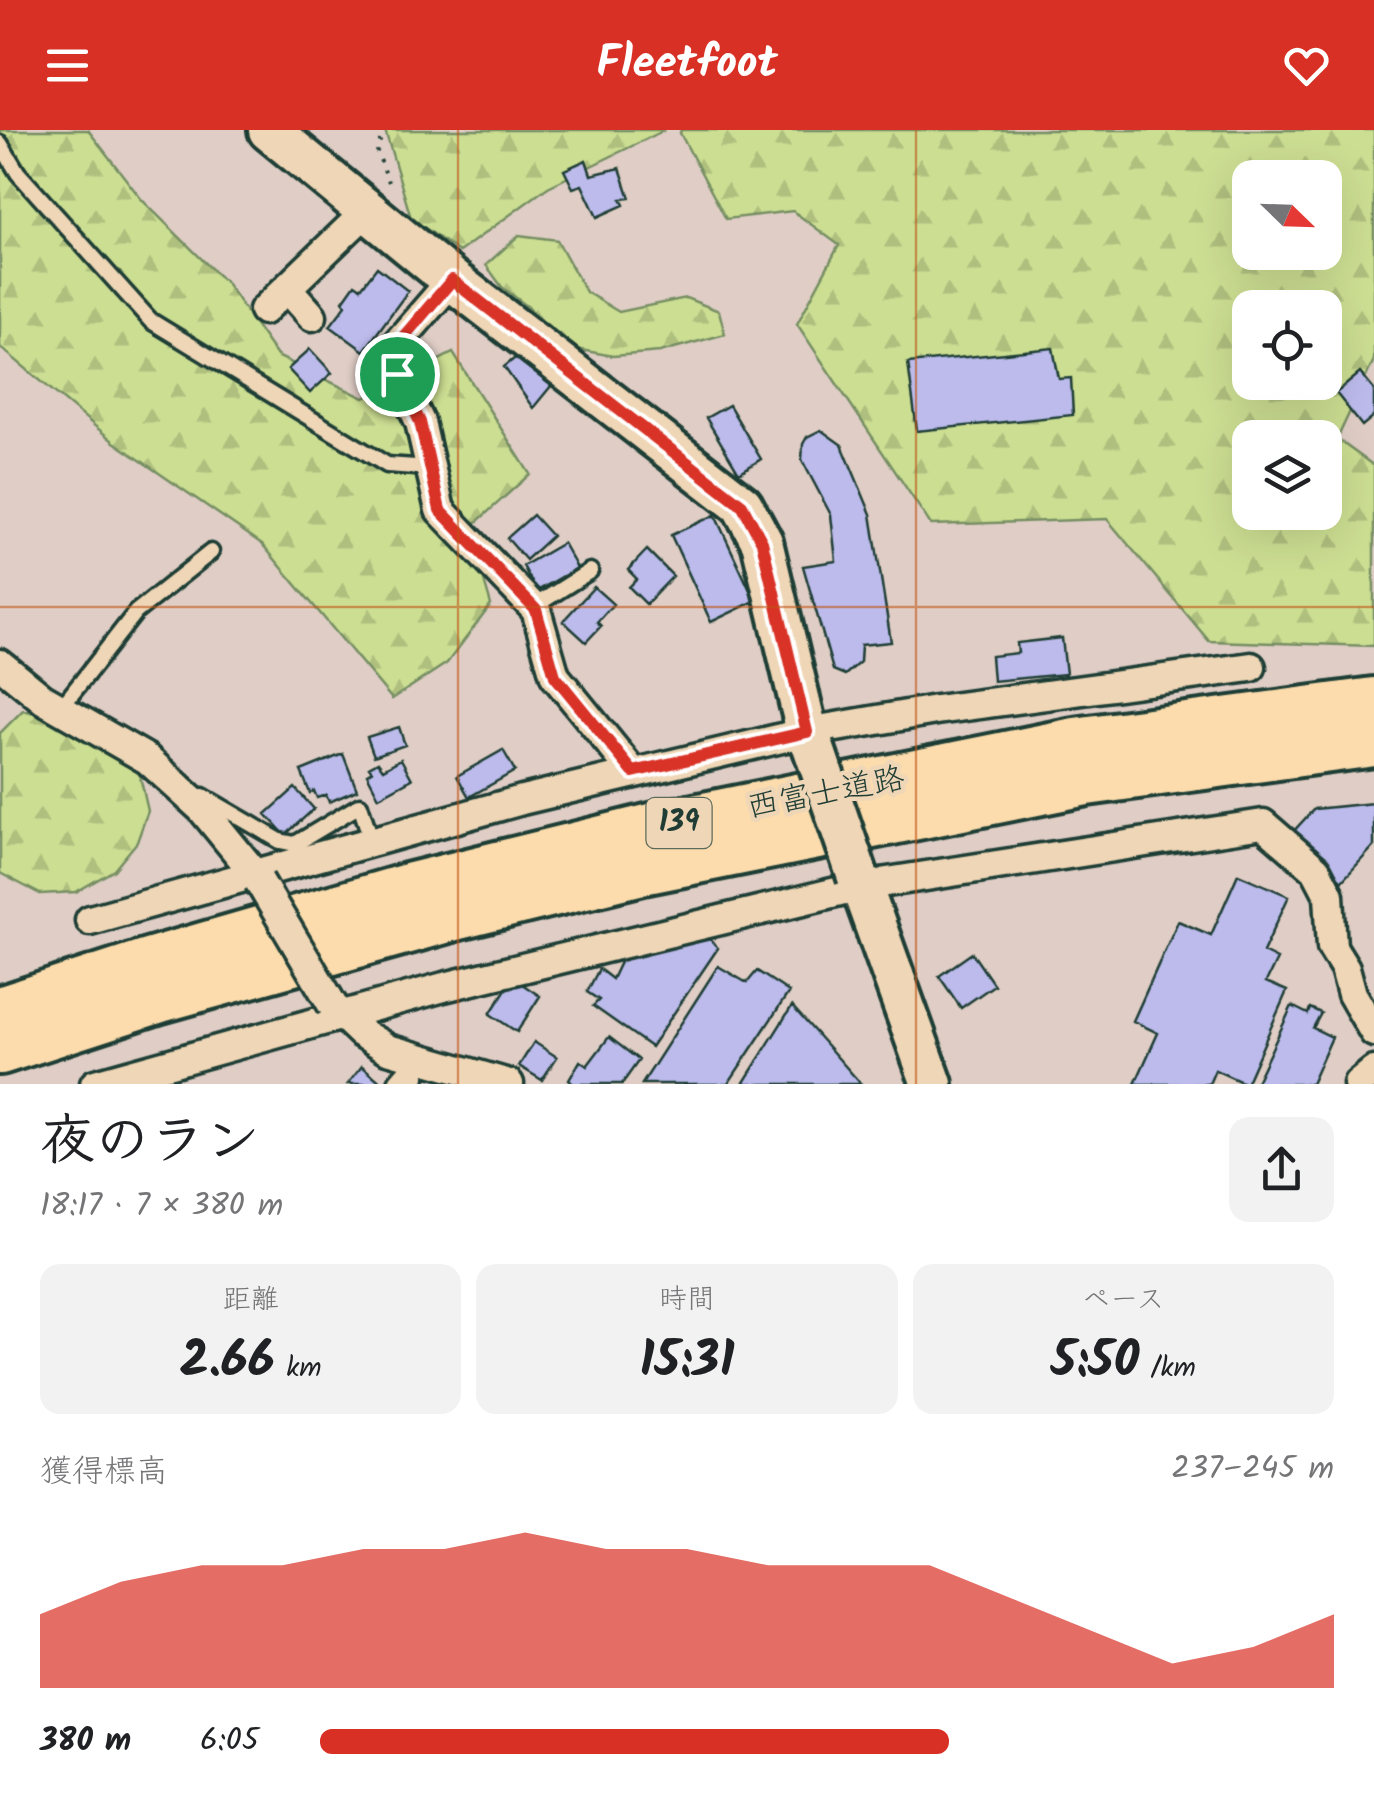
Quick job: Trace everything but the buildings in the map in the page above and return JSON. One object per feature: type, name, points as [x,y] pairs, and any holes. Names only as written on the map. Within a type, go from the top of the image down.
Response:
[{"type":"highway","name":"西富士道路","points":[[0,1012],[148,964],[408,889],[660,827],[1076,743],[1374,703]]},
{"type":"highway","name":"西富士道路","points":[[0,1048],[160,997],[383,934],[642,869],[1086,780],[1374,741]]},
{"type":"street","points":[[269,130],[452,280],[742,505],[762,542],[810,739],[932,1084]]},
{"type":"street","points":[[264,310],[287,288],[382,221]]},
{"type":"street","points":[[452,280],[394,348],[397,374],[420,422],[440,510],[536,610],[555,676],[633,772]]},
{"type":"street","points":[[287,288],[312,316]]},
{"type":"street","points":[[0,664],[43,698],[146,759],[202,808],[257,878],[337,1010],[360,1032],[388,1049],[509,1084]]},
{"type":"street","points":[[90,920],[257,878],[372,842],[633,772],[810,739],[936,710],[1251,667]]},
{"type":"street","points":[[95,1084],[337,1010],[860,882],[1263,824],[1316,870],[1329,894],[1332,947],[1374,1032]]},
{"type":"street","points":[[1358,1084],[1374,1071]]},
{"type":"lane","points":[[0,143],[18,173],[151,321],[387,464],[430,468]]},
{"type":"lane","points":[[60,709],[136,612],[210,552]]},
{"type":"lane","points":[[533,607],[590,571]]},
{"type":"lane","points":[[191,798],[203,796],[280,841],[295,844],[360,805],[372,842]]},
{"type":"path","points":[[382,221],[399,218],[377,152],[383,130]]},
{"type":"green space","points":[[0,130],[88,130],[142,200],[227,284],[277,356],[364,398],[453,353],[530,474],[469,529],[491,605],[447,663],[392,699],[262,544],[114,442],[0,347]]},
{"type":"green space","points":[[385,130],[665,130],[548,187],[459,252],[411,218]]},
{"type":"green space","points":[[681,130],[1374,130],[1374,360],[1342,428],[1342,420],[1232,420],[1232,530],[1342,530],[1342,443],[1374,466],[1374,646],[1209,641],[1107,519],[931,525],[797,324],[839,245],[793,211],[726,219]]},
{"type":"green space","points":[[519,235],[557,240],[586,292],[619,312],[686,298],[719,311],[725,334],[660,352],[613,356],[570,348],[502,287],[486,265]]},
{"type":"green space","points":[[23,710],[61,720],[97,749],[139,772],[148,811],[137,842],[114,870],[76,892],[40,894],[0,873],[0,733]]},
{"type":"route","points":[[452,280],[742,505],[762,542],[807,732],[633,772],[555,676],[536,610],[440,510],[420,422],[397,374],[394,348],[452,280]]}]
